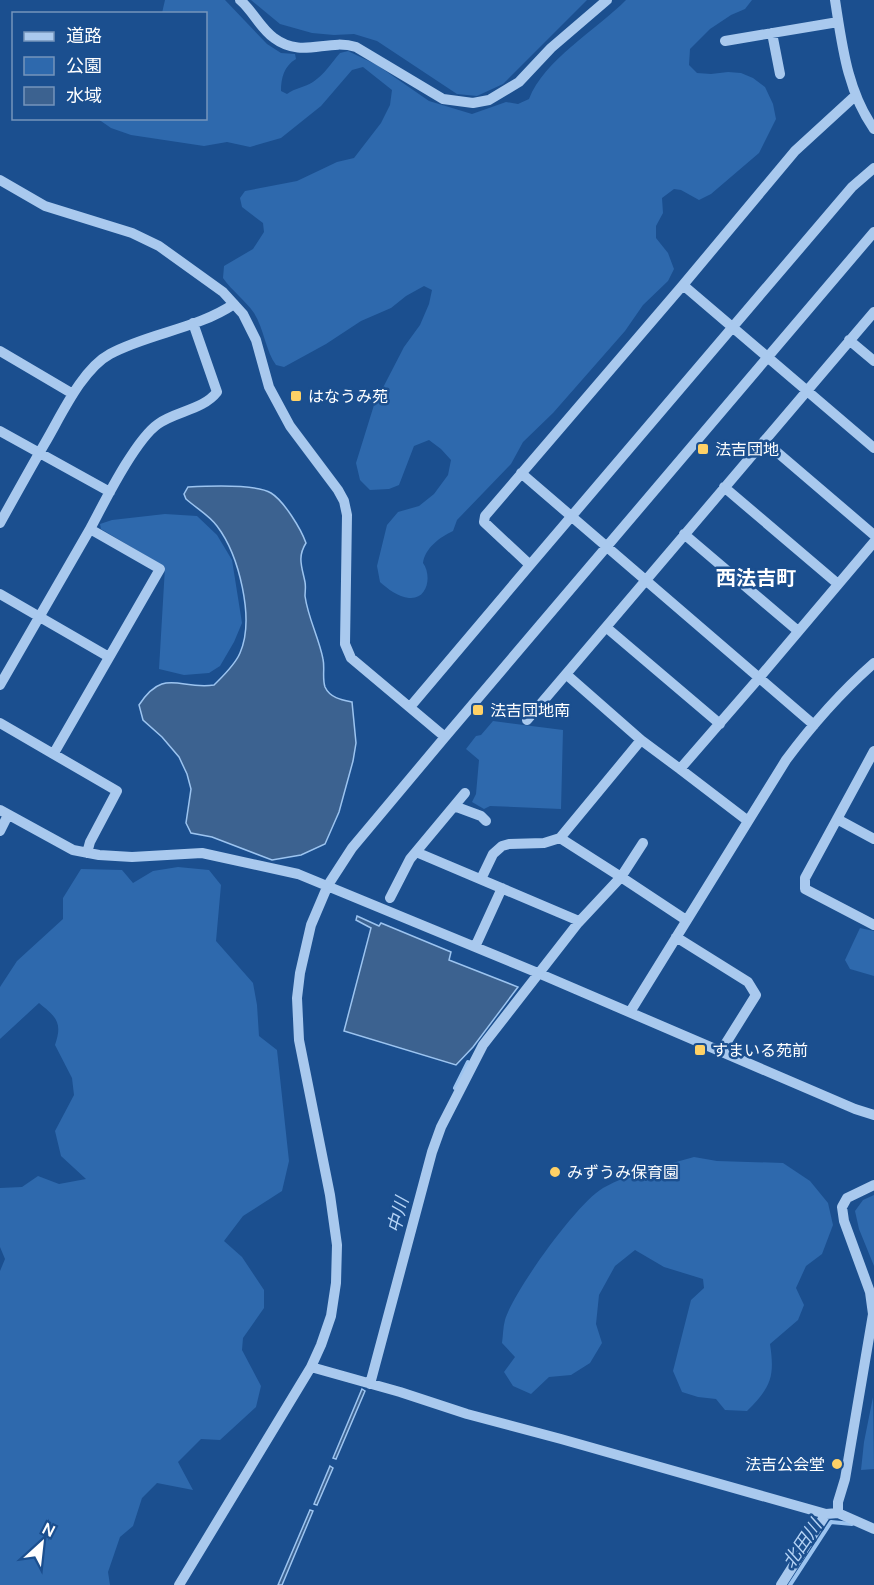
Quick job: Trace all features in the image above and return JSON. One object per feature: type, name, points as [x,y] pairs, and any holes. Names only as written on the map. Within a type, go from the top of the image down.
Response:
[{"type":"street","points":[[240,0],[273,38],[292,48],[346,44],[356,46],[443,99],[473,103],[489,100],[519,82],[551,48],[607,0]]},
{"type":"street","points":[[835,0],[847,69],[855,96],[874,129]]},
{"type":"street","points":[[725,41],[838,22]]},
{"type":"street","points":[[772,33],[780,74]]},
{"type":"street","points":[[530,565],[484,522],[485,516],[795,150],[855,96]]},
{"type":"street","points":[[410,707],[852,187],[874,168]]},
{"type":"street","points":[[0,180],[45,206],[132,233],[159,246],[223,292],[243,314],[256,340],[269,387],[290,426],[344,501],[347,515],[345,644],[351,658],[445,737]]},
{"type":"street","points":[[179,1585],[311,1367],[326,1332],[333,1308],[337,1245],[330,1195],[299,1040],[297,998],[308,935],[328,885],[352,848],[874,232]]},
{"type":"street","points":[[683,285],[874,448]]},
{"type":"street","points":[[2,516],[73,394],[90,371],[108,355],[152,336],[193,323],[234,304]]},
{"type":"street","points":[[527,720],[874,312]]},
{"type":"street","points":[[0,684],[110,492],[144,438],[155,426],[168,418],[210,401],[218,392],[193,323]]},
{"type":"street","points":[[849,340],[874,362]]},
{"type":"street","points":[[0,351],[73,394]]},
{"type":"street","points":[[0,431],[110,492]]},
{"type":"street","points":[[764,441],[874,535]]},
{"type":"street","points":[[521,473],[814,725]]},
{"type":"street","points":[[724,487],[838,584]]},
{"type":"street","points":[[54,753],[160,569],[90,529]]},
{"type":"street","points":[[684,534],[798,631]]},
{"type":"street","points":[[680,769],[874,542]]},
{"type":"street","points":[[0,594],[109,657]]},
{"type":"street","points":[[607,628],[720,724]]},
{"type":"street","points":[[630,1012],[786,760],[833,702],[874,663]]},
{"type":"street","points":[[567,675],[641,740],[748,821]]},
{"type":"street","points":[[0,723],[117,791],[90,842],[87,853]]},
{"type":"street","points":[[481,879],[493,854],[502,846],[544,843],[560,838],[641,740]]},
{"type":"street","points":[[874,751],[805,878],[805,889],[874,925]]},
{"type":"street","points":[[390,898],[410,859],[465,793]]},
{"type":"street","points":[[454,806],[486,820]]},
{"type":"street","points":[[0,831],[4,812],[74,850],[87,853],[132,856],[202,853],[298,874],[874,1115]]},
{"type":"street","points":[[837,819],[874,839]]},
{"type":"street","points":[[560,838],[686,920]]},
{"type":"street","points":[[367,1383],[441,1127],[483,1045],[579,921],[621,877],[643,843]]},
{"type":"street","points":[[416,852],[579,921]]},
{"type":"street","points":[[475,947],[502,888]]},
{"type":"street","points":[[676,937],[748,982],[756,995],[721,1051]]},
{"type":"street","points":[[838,1513],[838,1502],[845,1479],[873,1314],[870,1292],[844,1221],[842,1208],[847,1198],[874,1185]]},
{"type":"street","points":[[311,1367],[467,1414],[780,1499],[826,1514],[838,1513],[874,1529]]},
{"type":"street","points":[[781,1585],[826,1514]]},
{"type":"green space","points":[[165,0],[225,0],[267,44],[281,53],[295,54],[296,59],[286,69],[282,82],[281,91],[287,94],[313,82],[340,53],[348,51],[377,65],[429,101],[472,114],[506,102],[518,104],[529,99],[536,85],[558,58],[626,0],[752,0],[745,9],[710,29],[690,49],[689,65],[697,73],[741,73],[765,87],[773,104],[776,119],[759,153],[711,194],[699,200],[681,190],[674,189],[662,198],[663,213],[656,226],[656,238],[668,253],[674,269],[668,281],[643,305],[625,331],[553,413],[523,442],[511,464],[457,520],[453,531],[430,548],[423,563],[428,580],[424,591],[415,598],[401,596],[380,582],[377,566],[387,525],[398,512],[419,506],[434,494],[448,475],[451,460],[429,440],[414,446],[399,485],[389,489],[370,490],[360,480],[356,463],[374,405],[404,347],[420,325],[432,290],[424,286],[391,308],[361,321],[284,367],[276,365],[273,360],[254,313],[223,278],[224,266],[253,249],[264,232],[263,223],[242,207],[240,198],[245,191],[297,181],[337,162],[354,158],[381,123],[390,105],[392,90],[363,67],[352,70],[321,106],[281,138],[250,147],[227,142],[204,146],[131,135],[111,128],[99,120],[207,120],[207,12],[162,12]]},
{"type":"green space","points":[[251,0],[587,0],[503,84],[477,96],[457,94],[377,41],[354,34],[312,33],[280,24]]},
{"type":"green space","points":[[165,514],[197,516],[217,535],[232,560],[242,623],[220,666],[209,673],[184,675],[159,669],[165,567],[101,529],[100,524],[112,520]]},
{"type":"green space","points":[[493,721],[563,730],[561,809],[490,806],[484,809],[472,802],[476,794],[479,760],[466,749],[476,736],[481,735]]},
{"type":"green space","points":[[178,867],[209,870],[221,885],[216,941],[253,983],[259,1036],[277,1050],[289,1161],[282,1191],[243,1216],[224,1241],[242,1257],[264,1290],[264,1308],[243,1338],[242,1350],[261,1386],[256,1407],[220,1440],[201,1439],[178,1462],[193,1490],[157,1483],[142,1498],[133,1526],[120,1537],[108,1572],[110,1585],[0,1585],[0,1271],[5,1259],[0,1247],[0,1188],[22,1187],[38,1176],[59,1184],[86,1179],[61,1156],[55,1131],[74,1095],[72,1078],[55,1045],[58,1025],[54,1016],[39,1003],[0,1039],[0,987],[17,961],[63,919],[63,898],[81,869],[122,870],[133,883],[153,871]]},
{"type":"green space","points":[[860,928],[874,931],[874,976],[850,969],[845,960]]},
{"type":"green space","points":[[694,1157],[717,1161],[783,1163],[810,1181],[828,1203],[833,1225],[822,1254],[806,1266],[796,1288],[804,1305],[798,1320],[770,1344],[771,1373],[761,1395],[747,1411],[725,1410],[716,1399],[682,1392],[673,1371],[691,1300],[704,1288],[703,1279],[664,1267],[635,1250],[615,1266],[599,1295],[596,1324],[602,1343],[590,1363],[571,1375],[549,1377],[531,1394],[513,1386],[504,1372],[515,1357],[502,1343],[505,1320],[520,1290],[547,1249],[578,1211],[603,1188],[636,1174]]},
{"type":"green space","points":[[874,1195],[874,1266],[859,1229],[855,1211],[863,1200]]},
{"type":"green space","points":[[873,1397],[874,1469],[861,1470],[864,1442]]},
{"type":"water","points":[[188,487],[244,487],[271,493],[292,516],[306,543],[301,558],[305,596],[323,659],[324,684],[333,696],[352,702],[356,743],[339,812],[325,844],[301,855],[272,860],[212,837],[191,833],[186,823],[191,789],[187,774],[179,757],[143,720],[139,705],[148,693],[164,683],[214,685],[235,662],[244,639],[245,606],[232,553],[214,522],[186,499],[184,494]]},
{"type":"water","points":[[357,916],[379,926],[381,923],[451,952],[449,960],[518,987],[473,1047],[456,1065],[344,1031],[371,928],[356,920]]},
{"type":"water","points":[[362,1389],[365,1391],[336,1459],[333,1458]]},
{"type":"water","points":[[330,1466],[333,1468],[317,1505],[314,1504]]},
{"type":"water","points":[[310,1510],[313,1511],[282,1585],[278,1585]]},
{"type":"waterway","name":"中川","points":[[455,1088],[468,1062]]},
{"type":"waterway","name":"北田川","points":[[790,1585],[831,1522],[852,1524]]},
{"type":"place","name":"はなうみ苑","points":[[296,396]]},
{"type":"place","name":"法吉団地","points":[[703,449]]},
{"type":"place","name":"法吉団地南","points":[[478,710]]},
{"type":"place","name":"すまいる苑前","points":[[700,1050]]},
{"type":"place","name":"みずうみ保育園","points":[[555,1172]]},
{"type":"place","name":"法吉公会堂","points":[[837,1464]]},
{"type":"district","name":"西法吉町","points":[[756,578]]}]
